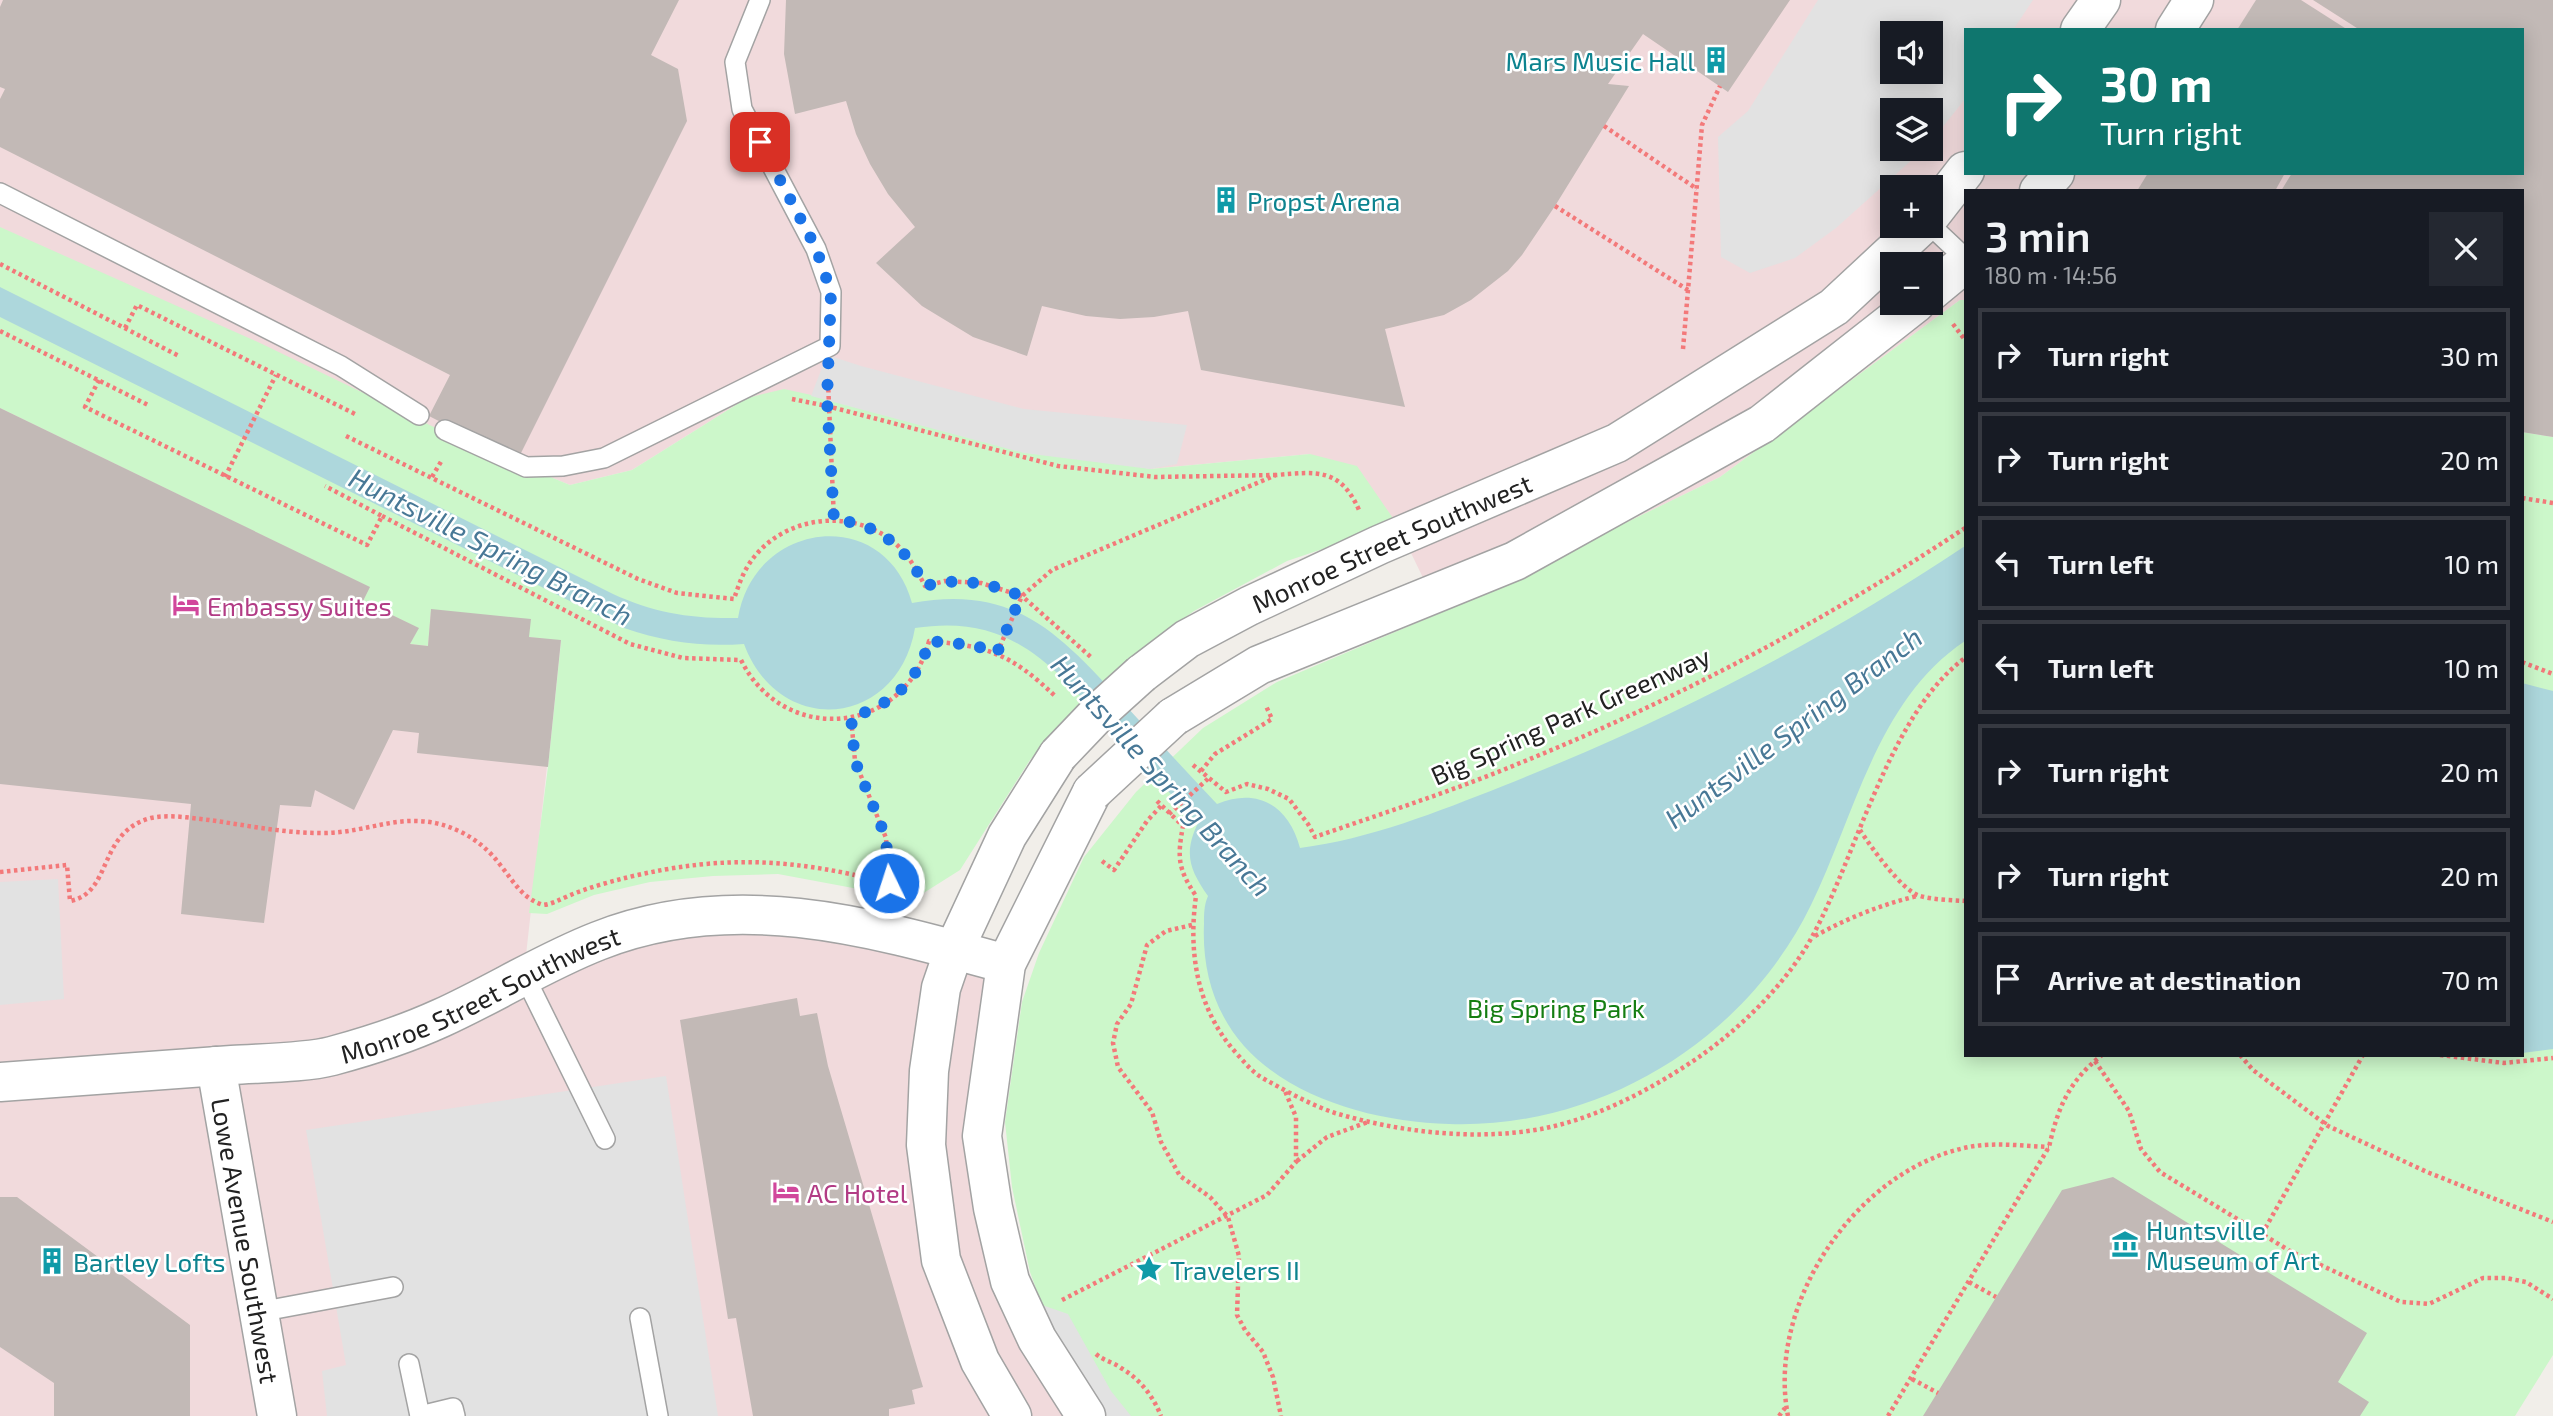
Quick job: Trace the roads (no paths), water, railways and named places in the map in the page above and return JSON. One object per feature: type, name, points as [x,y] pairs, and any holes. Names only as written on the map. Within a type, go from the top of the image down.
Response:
[{"type":"street","points":[[2081,28],[2101,0]]},
{"type":"street","points":[[2176,28],[2194,0]]},
{"type":"street","points":[[1943,199],[1964,172]]},
{"type":"street","points":[[2041,189],[2053,175]]},
{"type":"street","name":"Monroe Street Southwest","points":[[954,950],[1007,836],[1058,755],[1100,710],[1187,639],[1249,606],[1379,545],[1617,443],[1834,307],[1909,238]]},
{"type":"street","points":[[1943,280],[1964,262]]},
{"type":"street","points":[[1086,1416],[1037,1339],[1010,1281],[998,1231],[982,1136],[1003,978],[1092,792],[1173,717],[1259,665],[1515,561],[1750,430],[1826,375],[1901,315]]},
{"type":"street","name":"Monroe Street Southwest","points":[[0,1082],[328,1057],[387,1040],[440,1019],[595,942],[653,922],[750,914],[821,919],[899,935],[954,950],[1003,978]]},
{"type":"street","points":[[954,950],[941,988],[929,1071],[926,1145],[929,1185],[941,1260],[1001,1413]]},
{"type":"street","name":"Lowe Avenue Southwest","points":[[216,1066],[277,1416]]},
{"type":"lane","points":[[445,430],[526,467],[563,466],[604,458],[830,346],[831,292],[816,248],[741,109],[736,62],[760,0]]},
{"type":"lane","points":[[0,193],[341,366],[419,415]]},
{"type":"lane","points":[[1943,238],[1964,260]]},
{"type":"lane","points":[[525,977],[605,1139]]},
{"type":"lane","points":[[259,1312],[393,1287]]},
{"type":"lane","points":[[640,1318],[658,1416]]},
{"type":"lane","points":[[409,1364],[420,1416],[453,1408],[454,1416]]},
{"type":"water","name":"Huntsville Spring Branch","points":[[0,287],[613,594],[659,610],[689,616],[738,618],[749,585],[768,560],[793,544],[821,537],[849,538],[876,550],[897,571],[912,603],[949,599],[980,601],[1008,609],[1034,621],[1057,637],[1102,680],[1217,804],[1246,798],[1270,804],[1288,821],[1300,848],[1352,838],[1428,815],[1623,735],[1798,648],[1964,547],[1964,642],[1935,666],[1910,694],[1889,727],[1856,797],[1811,905],[1783,954],[1748,997],[1707,1035],[1662,1067],[1612,1093],[1560,1111],[1505,1122],[1449,1124],[1394,1119],[1366,1113],[1312,1094],[1264,1065],[1244,1046],[1225,1019],[1208,973],[1204,910],[1208,896],[1193,870],[1190,853],[1198,823],[1068,684],[1026,649],[1003,636],[978,628],[949,625],[915,628],[904,661],[886,686],[863,702],[836,709],[809,707],[783,696],[761,675],[744,644],[683,642],[624,628],[0,317]]},
{"type":"water","points":[[2524,684],[2553,691],[2553,1049],[2524,1053]]},
{"type":"place","name":"Mars Music Hall","points":[[1716,60]]},
{"type":"place","name":"Propst Arena","points":[[1226,200]]},
{"type":"place","name":"Embassy Suites","points":[[186,605]]},
{"type":"place","name":"AC Hotel","points":[[786,1192]]},
{"type":"place","name":"Huntsville Museum of Art","points":[[2125,1244]]},
{"type":"place","name":"Bartley Lofts","points":[[52,1261]]},
{"type":"place","name":"Travelers II","points":[[1149,1269]]},
{"type":"park label","name":"Big Spring Park","points":[[1556,1007]]}]
